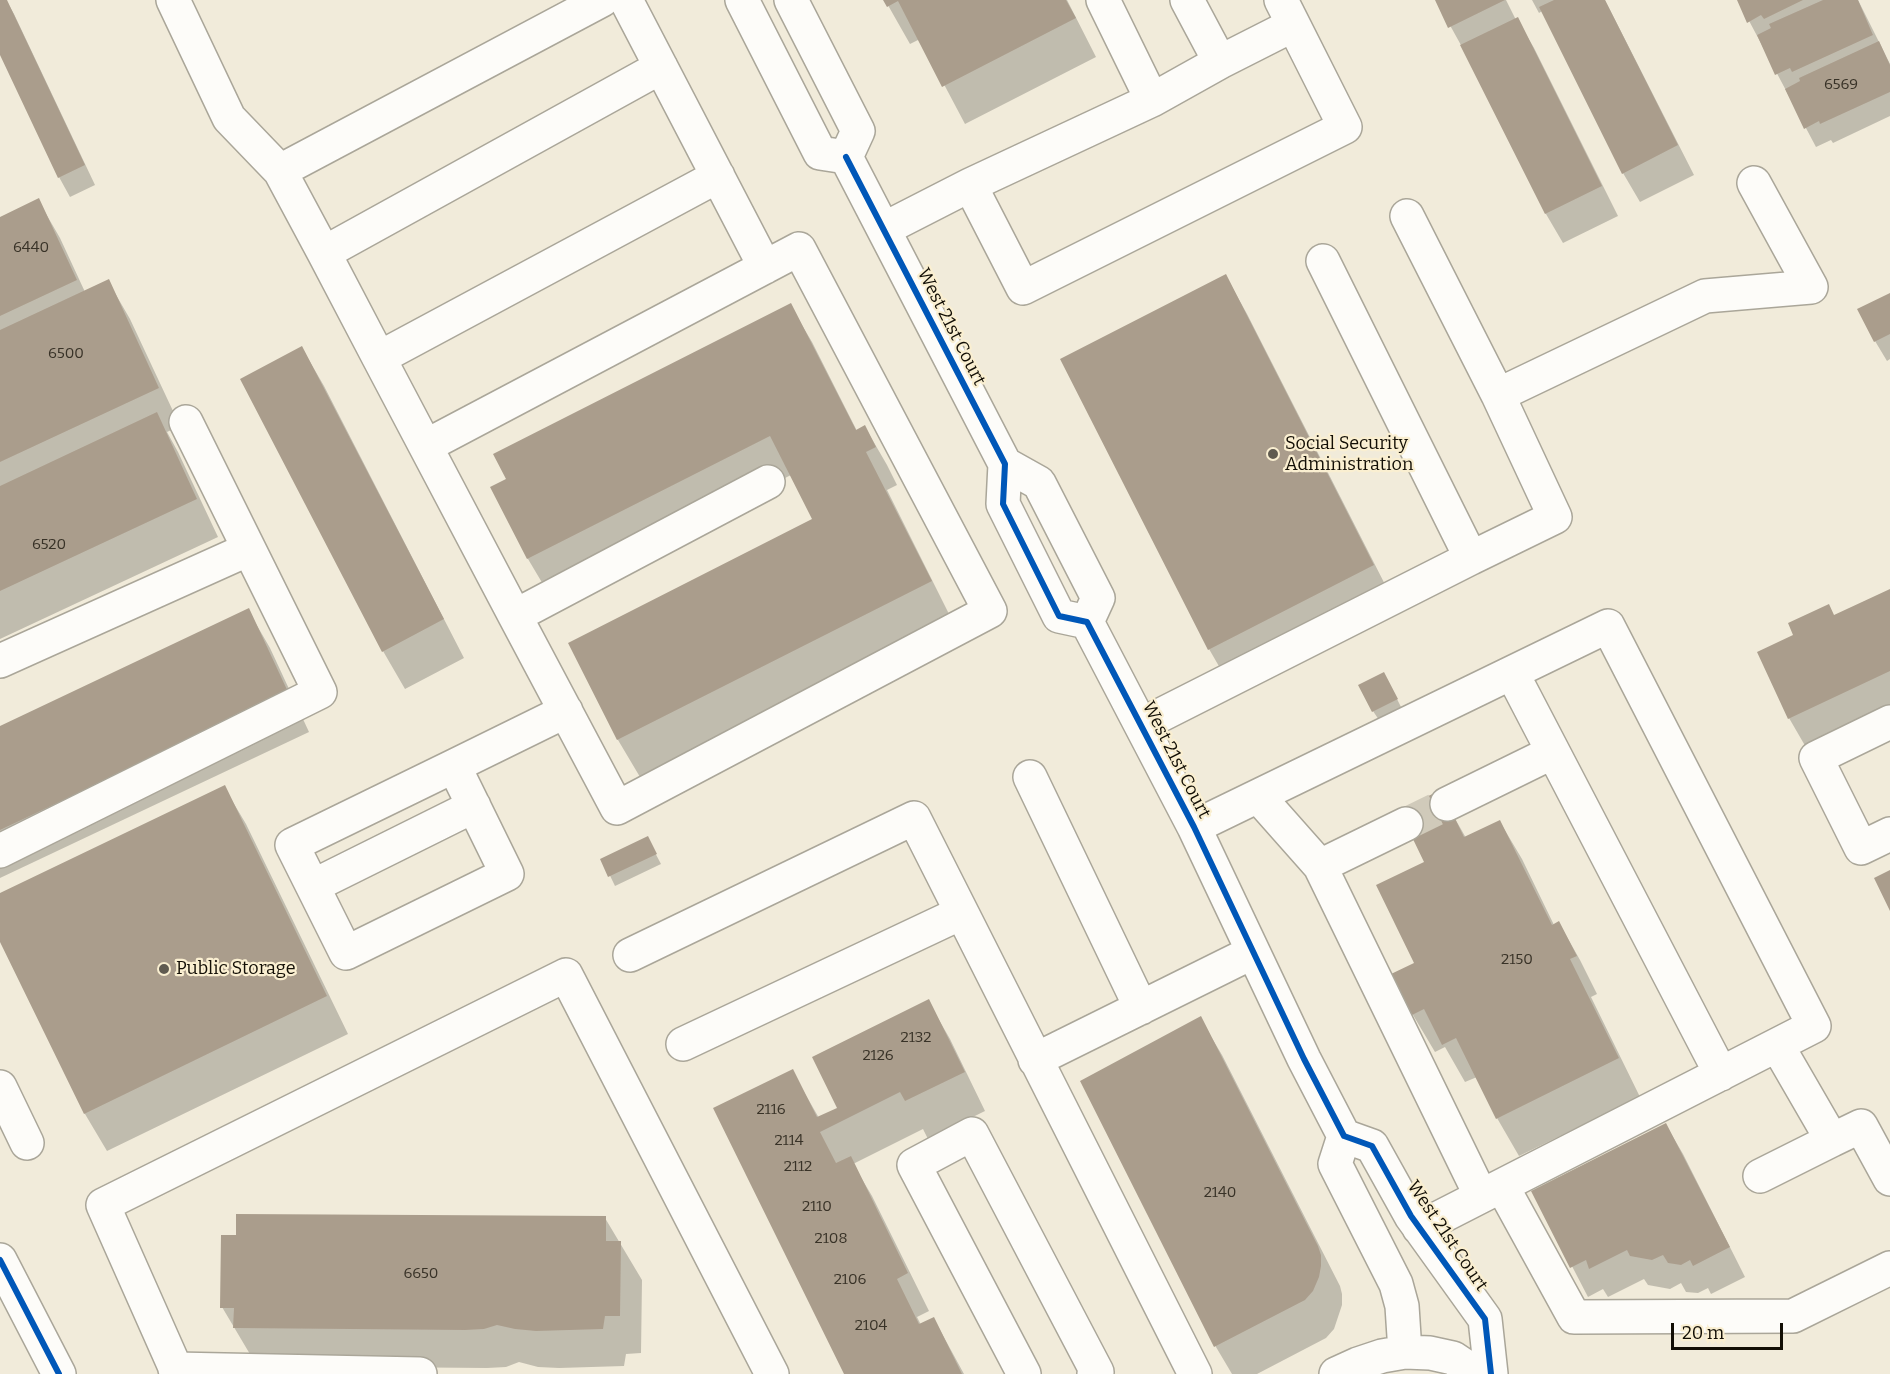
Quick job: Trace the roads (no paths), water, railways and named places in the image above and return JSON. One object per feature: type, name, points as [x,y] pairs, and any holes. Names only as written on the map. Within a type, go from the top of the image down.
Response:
[{"type":"street","points":[[173,0],[229,118],[280,171],[617,808],[990,611],[799,249],[426,446]]},
{"type":"street","points":[[280,171],[602,0]]},
{"type":"street","points":[[626,0],[765,267]]},
{"type":"street","points":[[742,0],[820,153],[846,157],[858,131],[791,0]]},
{"type":"street","points":[[1102,0],[1152,100]]},
{"type":"street","points":[[1186,0],[1220,62]]},
{"type":"street","points":[[884,229],[970,186],[1152,100],[1220,62],[1287,12],[1345,126],[1023,288],[970,186]]},
{"type":"street","points":[[324,252],[661,67]]},
{"type":"street","name":"West 21st Court","points":[[846,157],[1005,464],[1003,504],[1059,616],[1087,622],[1194,827],[1344,1136],[1372,1146],[1419,1228],[1485,1319],[1491,1374]]},
{"type":"street","points":[[379,358],[718,176]]},
{"type":"street","points":[[1498,395],[1705,296],[1811,287],[1754,183]]},
{"type":"street","points":[[1141,725],[1191,702],[1555,517],[1498,395],[1407,216]]},
{"type":"street","points":[[1323,261],[1471,558]]},
{"type":"street","points":[[0,850],[320,692],[186,422]]},
{"type":"street","points":[[515,616],[768,482]]},
{"type":"street","points":[[0,661],[249,549]]},
{"type":"street","points":[[1194,827],[1608,626],[1814,1026],[1419,1228]]},
{"type":"street","points":[[1512,673],[1721,1074]]},
{"type":"street","points":[[454,766],[507,874],[346,953],[292,845],[566,711]]},
{"type":"street","points":[[1890,722],[1816,758],[1861,848],[1890,834]]},
{"type":"street","points":[[1447,804],[1553,752]]},
{"type":"street","points":[[1029,777],[1141,1008]]},
{"type":"street","points":[[1258,796],[1320,866],[1492,1191],[1574,1317],[1793,1316],[1890,1268]]},
{"type":"street","points":[[313,886],[474,806]]},
{"type":"street","points":[[630,955],[914,818],[1195,1374]]},
{"type":"street","points":[[1320,866],[1406,824]]},
{"type":"street","points":[[683,1044],[962,913]]},
{"type":"street","points":[[1035,1060],[1253,952]]},
{"type":"street","points":[[420,1374],[177,1372],[103,1205],[566,975],[772,1374]]},
{"type":"street","points":[[1777,1045],[1833,1140]]},
{"type":"street","points":[[0,1087],[27,1143]]},
{"type":"street","points":[[1760,1176],[1861,1126],[1890,1179]]},
{"type":"street","points":[[1024,1374],[914,1165],[972,1134],[1097,1372],[1094,1374]]},
{"type":"street","points":[[1344,1136],[1335,1164],[1396,1284],[1402,1306],[1405,1352]]},
{"type":"street","points":[[0,1260],[59,1374]]},
{"type":"street","points":[[1336,1374],[1382,1356],[1405,1352],[1430,1353],[1453,1358],[1477,1374]]},
{"type":"tunnel","points":[[1406,824],[1447,804]]},
{"type":"place","name":"Social Security Administration","points":[[1273,454]]},
{"type":"place","name":"Public Storage","points":[[164,969]]}]
